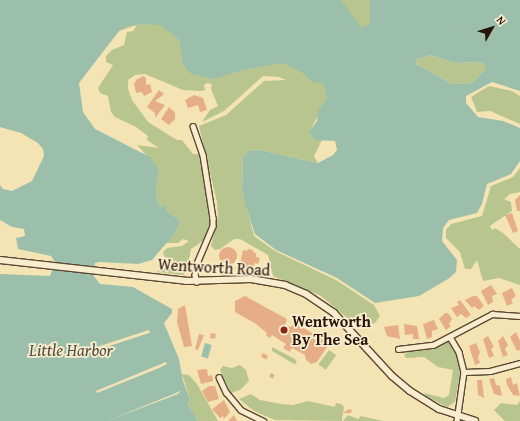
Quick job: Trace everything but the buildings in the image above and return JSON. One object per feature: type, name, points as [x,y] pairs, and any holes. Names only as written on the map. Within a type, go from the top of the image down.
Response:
[{"type":"main road","name":"Wentworth Road","points":[[0,260],[197,282],[252,279],[274,282],[306,294],[342,321],[400,384],[429,404],[456,419],[475,421]]},
{"type":"street","points":[[193,126],[203,155],[213,218],[213,226],[198,261],[195,275],[197,282]]},
{"type":"street","points":[[398,349],[425,347],[450,337],[472,322],[492,314],[520,316]]},
{"type":"street","points":[[450,337],[459,352],[464,372],[456,419]]},
{"type":"street","points":[[464,372],[490,371],[520,363]]},
{"type":"street","points":[[219,377],[226,392],[241,410],[264,421]]},
{"type":"green space","points":[[67,0],[370,0],[370,24],[330,78],[327,98],[310,131],[315,140],[322,140],[314,156],[318,163],[260,150],[250,151],[243,157],[242,190],[254,236],[275,251],[336,280],[374,305],[380,316],[375,323],[358,327],[321,296],[273,276],[268,255],[240,239],[234,239],[220,249],[215,250],[211,246],[218,217],[217,202],[199,126],[226,115],[264,81],[286,80],[279,77],[263,76],[224,111],[202,122],[210,110],[218,106],[211,89],[212,84],[207,83],[204,85],[205,90],[200,91],[183,90],[145,74],[135,75],[128,80],[128,89],[132,100],[148,122],[177,140],[182,140],[193,154],[200,154],[211,221],[204,240],[191,249],[187,270],[183,275],[157,272],[166,263],[163,252],[167,248],[182,246],[189,241],[183,239],[178,243],[165,243],[176,232],[180,220],[167,212],[166,204],[162,207],[159,205],[156,191],[159,169],[137,145],[159,148],[147,140],[148,136],[136,127],[115,117],[111,112],[108,96],[100,93],[98,88],[113,65],[106,62],[106,56],[112,50],[124,45],[127,32],[133,31],[137,25],[119,31],[108,44]]},
{"type":"green space","points":[[430,55],[456,63],[481,62],[485,65],[485,70],[472,83],[452,84],[416,64],[417,59]]},
{"type":"green space","points":[[489,86],[512,91],[520,96],[520,124],[490,111],[477,112],[471,97]]},
{"type":"green space","points":[[520,168],[520,192],[510,194],[504,199],[511,202],[512,211],[490,226],[492,230],[495,228],[503,233],[520,249],[520,285],[499,278],[483,281],[477,260],[471,269],[465,269],[460,252],[446,238],[446,230],[451,224],[482,216],[491,186],[513,177]]},
{"type":"green space","points":[[450,342],[456,351],[461,369],[455,402],[447,407],[427,397],[424,393],[444,398],[449,395],[453,370],[438,367],[424,357],[406,358],[404,355],[407,352],[426,350]]},
{"type":"green space","points":[[272,347],[295,359],[297,363],[294,364],[272,351]]},
{"type":"green space","points":[[329,350],[336,355],[326,370],[318,365]]},
{"type":"green space","points":[[240,365],[246,370],[249,381],[240,390],[231,393],[220,370],[223,366],[232,368]]},
{"type":"green space","points":[[182,374],[189,375],[197,384],[218,421],[198,421],[188,404],[190,399]]},
{"type":"green space","points":[[251,394],[260,400],[281,404],[293,405],[308,401],[335,407],[336,403],[341,404],[344,407],[342,421],[275,420],[254,411],[239,399]]},
{"type":"green space","points":[[520,401],[520,421],[505,421],[494,410],[501,403],[517,405]]},
{"type":"green space","points":[[348,415],[358,419],[361,416],[383,421],[343,421]]},
{"type":"water","name":"Little Harbor","points":[[0,0],[341,0],[361,28],[370,24],[370,0],[520,0],[520,91],[492,82],[466,96],[466,103],[478,117],[503,121],[520,128],[520,161],[511,174],[487,184],[482,204],[477,213],[449,220],[443,228],[442,241],[457,260],[456,272],[448,279],[419,296],[375,303],[337,278],[276,250],[255,234],[242,190],[243,157],[249,151],[260,150],[318,163],[333,155],[337,150],[335,141],[315,140],[309,132],[317,121],[318,111],[327,98],[324,84],[313,82],[301,72],[283,63],[243,70],[214,79],[191,74],[183,64],[179,40],[160,25],[144,24],[127,26],[119,31],[79,83],[83,112],[95,129],[150,157],[159,169],[156,191],[159,205],[162,207],[166,204],[167,212],[180,220],[176,232],[152,260],[138,264],[95,263],[93,275],[100,284],[133,287],[172,309],[172,313],[164,323],[179,359],[183,381],[190,399],[188,404],[198,421],[0,421],[0,274],[50,276],[55,262],[51,256],[18,249],[16,238],[25,236],[24,229],[12,227],[0,220],[0,185],[3,189],[12,191],[32,181],[44,156],[43,149],[38,143],[21,133],[0,127]],"holes":[[[430,55],[456,63],[481,62],[485,65],[485,70],[472,83],[452,84],[416,64],[417,59]]]},
{"type":"water","points":[[205,343],[212,345],[208,358],[201,356]]},
{"type":"pier","points":[[149,330],[150,333],[81,355],[81,352]]},
{"type":"pier","points":[[166,362],[167,364],[159,368],[97,393],[96,391]]},
{"type":"pier","points":[[181,390],[178,394],[107,421],[176,393]]},
{"type":"place","name":"Wentworth By The Sea","points":[[284,330]]}]
